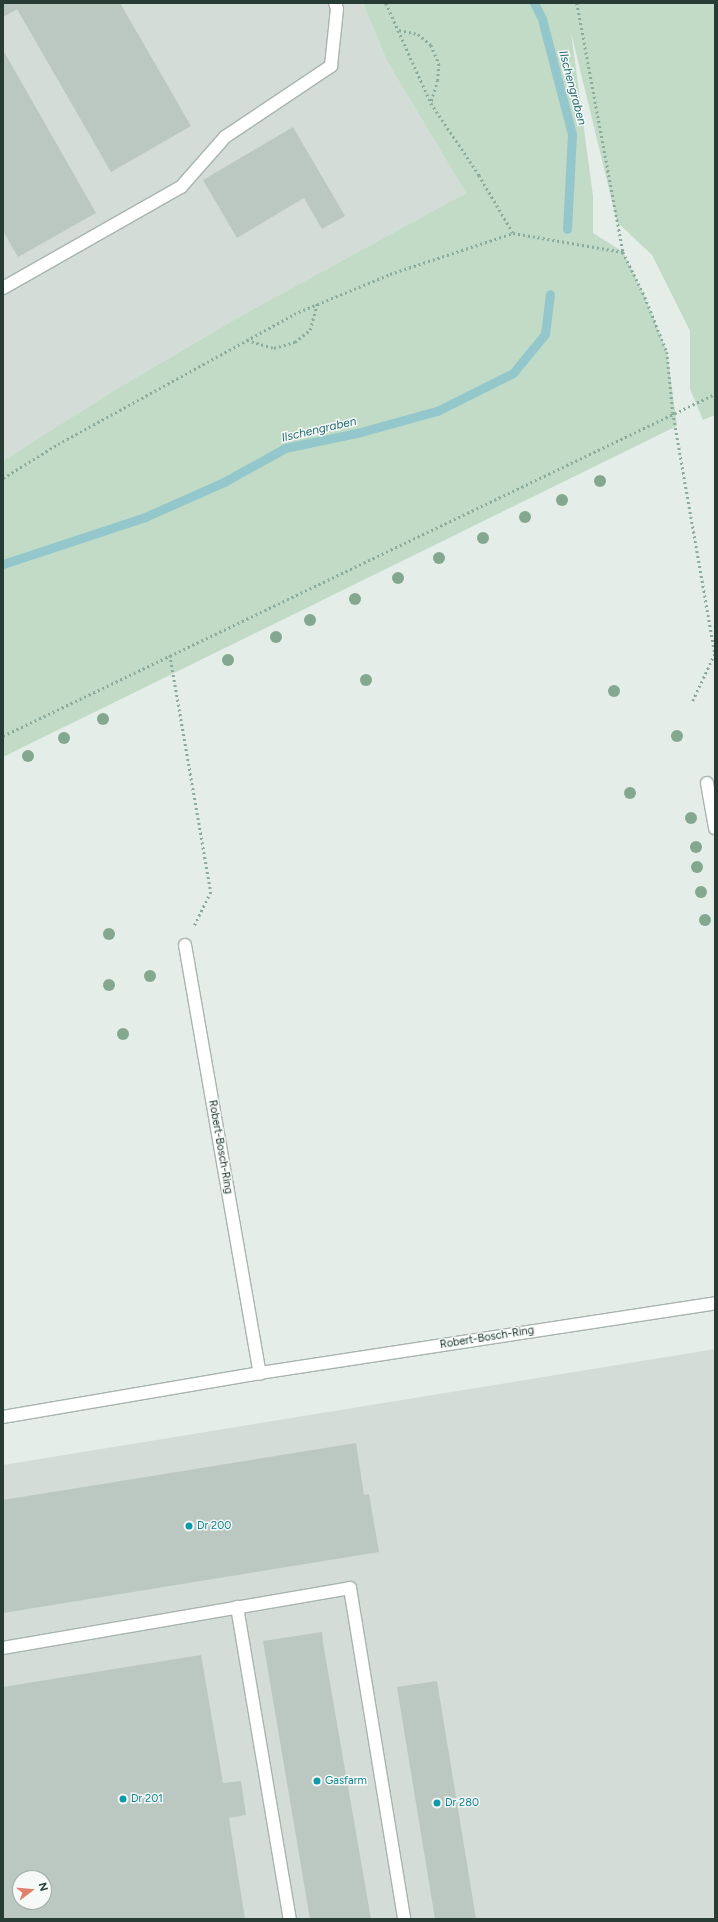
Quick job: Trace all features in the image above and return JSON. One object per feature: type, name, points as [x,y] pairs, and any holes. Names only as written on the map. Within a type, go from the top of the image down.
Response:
[{"type":"street","points":[[3,288],[181,187],[225,137],[331,66],[337,8],[335,3]]},
{"type":"street","points":[[708,783],[715,828]]},
{"type":"street","name":"Robert-Bosch-Ring","points":[[185,945],[260,1373]]},
{"type":"street","name":"Robert-Bosch-Ring","points":[[3,1417],[260,1373],[715,1303]]},
{"type":"street","points":[[3,1648],[350,1588],[404,1919]]},
{"type":"street","points":[[237,1607],[290,1919]]},
{"type":"path","points":[[386,3],[432,103],[479,175],[513,233]]},
{"type":"path","points":[[577,3],[623,252],[645,297],[667,352],[674,413],[715,654],[693,701]]},
{"type":"path","points":[[399,30],[418,34],[431,45],[439,64],[438,80],[432,103]]},
{"type":"path","points":[[3,478],[58,444],[247,340],[317,304],[390,274],[513,233],[623,252]]},
{"type":"path","points":[[247,340],[274,348],[295,342],[310,330],[317,304]]},
{"type":"path","points":[[3,736],[715,394]]},
{"type":"path","points":[[170,655],[211,892],[185,945]]},
{"type":"shaded area","points":[[3,3],[363,3],[387,61],[466,193],[239,317],[110,393],[3,461]]},
{"type":"shaded area","points":[[715,1349],[715,1919],[3,1919],[3,1465]]},
{"type":"green space","points":[[363,3],[715,3],[715,415],[703,420],[690,389],[690,331],[652,255],[617,222],[571,32],[593,196],[593,233],[623,252],[645,297],[667,352],[677,426],[3,757],[3,461],[110,393],[239,317],[466,193],[387,61]]},
{"type":"building","points":[[3,3],[120,3],[191,126],[111,172],[17,9],[3,17]]},
{"type":"building","points":[[3,50],[96,213],[18,257],[3,231]]},
{"type":"building","points":[[293,127],[345,216],[322,229],[304,198],[237,238],[203,180]]},
{"type":"building","name":"Dr 200","points":[[356,1443],[364,1495],[369,1494],[379,1552],[3,1613],[3,1500]]},
{"type":"building","name":"Gasfarm","points":[[322,1632],[371,1919],[310,1919],[263,1641]]},
{"type":"building","name":"Dr 201","points":[[201,1655],[223,1783],[241,1781],[246,1815],[229,1818],[245,1919],[3,1919],[3,1687]]},
{"type":"building","name":"Dr 280","points":[[437,1681],[476,1919],[435,1919],[397,1687]]},
{"type":"waterway","name":"Ilschengraben","points":[[534,3],[542,19],[572,134],[567,229]]},
{"type":"waterway","name":"Ilschengraben","points":[[3,564],[145,517],[224,482],[285,448],[357,433],[437,411],[513,373],[545,334],[550,294]]},
{"type":"place","name":"Dr 200","points":[[189,1526]]},
{"type":"place","name":"Gasfarm","points":[[317,1781]]},
{"type":"place","name":"Dr 201","points":[[123,1799]]},
{"type":"place","name":"Dr 280","points":[[437,1803]]}]
